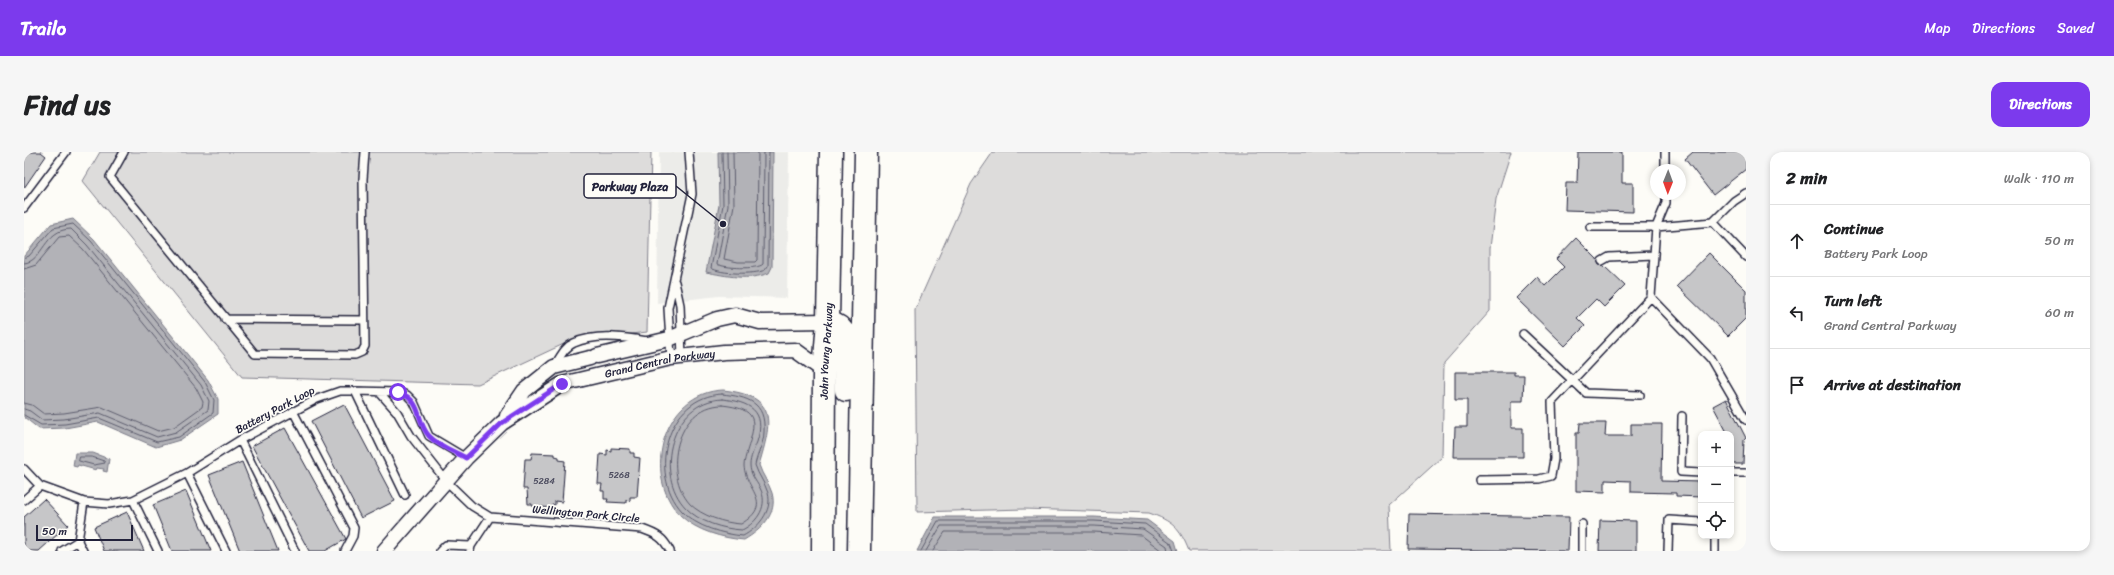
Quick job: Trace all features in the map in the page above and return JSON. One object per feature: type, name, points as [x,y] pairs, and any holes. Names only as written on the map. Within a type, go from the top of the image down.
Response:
[{"type":"highway","name":"John Young Parkway","points":[[823,551],[824,371],[828,321],[831,152]]},
{"type":"highway","points":[[859,551],[861,335],[866,152]]},
{"type":"highway","points":[[829,258],[834,272],[838,312],[861,335]]},
{"type":"highway","points":[[828,321],[839,327],[846,335],[844,531],[851,551]]},
{"type":"street","name":"Grand Central Parkway","points":[[384,551],[447,482],[466,458],[502,423],[562,384],[572,372],[594,357],[662,340],[717,319],[735,315],[760,322],[828,321]]},
{"type":"street","name":"Grand Central Parkway","points":[[502,423],[524,391],[554,367],[572,372],[724,352],[795,350],[824,371]]},
{"type":"lane","points":[[124,152],[110,176],[255,354],[347,355],[362,352],[365,346],[363,179],[365,152]]},
{"type":"lane","points":[[662,340],[692,194],[689,152]]},
{"type":"lane","points":[[1665,152],[1665,164]]},
{"type":"lane","points":[[25,206],[65,153]]},
{"type":"lane","points":[[1590,227],[1656,227],[1713,222],[1734,201],[1746,193]]},
{"type":"lane","points":[[1479,480],[1539,479],[1551,476],[1554,459],[1552,402],[1651,297],[1656,227],[1666,200]]},
{"type":"lane","points":[[1713,222],[1746,257]]},
{"type":"lane","points":[[1602,261],[1609,257],[1654,255]]},
{"type":"lane","points":[[674,278],[680,305],[682,333],[677,357]]},
{"type":"lane","points":[[1651,297],[1710,358],[1746,420]]},
{"type":"lane","points":[[225,319],[364,320]]},
{"type":"lane","points":[[1523,334],[1586,394],[1640,395]]},
{"type":"lane","points":[[554,367],[565,349],[573,343],[614,337],[662,340],[677,357]]},
{"type":"lane","name":"Battery Park Loop","points":[[24,469],[40,486],[84,502],[109,504],[133,500],[187,473],[240,440],[293,411],[317,399],[340,391],[380,393],[398,392],[407,395],[414,402],[429,436],[466,458]]},
{"type":"lane","points":[[355,391],[405,495]]},
{"type":"lane","points":[[380,393],[397,412],[411,436],[447,482]]},
{"type":"lane","points":[[293,411],[354,528],[353,536],[345,551]]},
{"type":"lane","points":[[1682,416],[1681,472],[1698,473]]},
{"type":"lane","points":[[240,440],[294,551]]},
{"type":"lane","points":[[187,473],[226,551]]},
{"type":"lane","points":[[1734,473],[1746,473]]},
{"type":"lane","name":"Wellington Park Circle","points":[[447,482],[472,506],[490,517],[642,529],[655,533],[664,540],[670,551]]},
{"type":"lane","points":[[24,500],[40,486]]},
{"type":"lane","points":[[133,500],[158,551]]},
{"type":"lane","points":[[83,551],[78,541],[84,502]]},
{"type":"lane","points":[[440,551],[446,545],[470,548],[490,517]]},
{"type":"lane","points":[[1668,551],[1669,520],[1698,522]]},
{"type":"lane","points":[[1582,524],[1582,551]]},
{"type":"lane","points":[[1715,539],[1715,551]]},
{"type":"lane","points":[[62,551],[78,541]]},
{"type":"shaded area","points":[[100,152],[651,152],[647,332],[568,342],[478,384],[242,377],[83,181]]},
{"type":"shaded area","points":[[659,152],[789,152],[787,298],[719,296],[657,303]]},
{"type":"shaded area","points":[[993,152],[1511,152],[1496,199],[1490,248],[1490,311],[1444,363],[1442,457],[1389,505],[1391,551],[1189,551],[1182,536],[1174,526],[1164,519],[1149,513],[1024,509],[917,512],[915,310],[971,184]]},
{"type":"water","points":[[718,152],[773,152],[772,267],[769,273],[754,277],[746,277],[706,272],[719,205]]},
{"type":"water","points":[[73,219],[94,239],[208,380],[218,399],[218,414],[180,440],[156,447],[98,422],[65,428],[39,429],[24,417],[24,256],[51,224]]},
{"type":"water","points":[[723,390],[741,393],[754,398],[762,405],[766,413],[768,424],[767,436],[759,465],[772,493],[773,508],[767,521],[744,540],[727,538],[710,533],[686,521],[668,498],[662,479],[661,458],[664,438],[673,420],[685,405],[702,394]]},
{"type":"water","points":[[75,453],[93,453],[109,459],[107,472],[103,471],[104,469],[97,468],[96,470],[78,465],[77,467],[73,466]]},
{"type":"water","points":[[935,517],[1094,517],[1147,520],[1175,541],[1178,551],[917,551]]},
{"type":"building","points":[[24,152],[41,152],[46,156],[24,188]]},
{"type":"building","points":[[1578,152],[1622,152],[1622,183],[1633,183],[1633,212],[1565,210],[1566,183],[1577,183]]},
{"type":"building","points":[[1693,152],[1746,152],[1746,169],[1713,195],[1685,159]]},
{"type":"building","points":[[1576,238],[1597,259],[1599,265],[1604,266],[1625,286],[1604,307],[1596,299],[1577,318],[1585,326],[1565,346],[1516,298],[1537,277],[1545,286],[1564,267],[1556,259]]},
{"type":"building","points":[[1709,253],[1746,290],[1746,318],[1728,336],[1677,286]]},
{"type":"building","points":[[1455,372],[1514,372],[1514,375],[1524,375],[1523,401],[1511,401],[1511,428],[1523,428],[1523,457],[1454,457],[1455,427],[1467,427],[1467,400],[1455,400]]},
{"type":"building","points":[[1726,399],[1746,438],[1744,440],[1743,464],[1734,464],[1734,431],[1726,431],[1713,406]]},
{"type":"building","points":[[344,404],[395,501],[361,518],[311,421]]},
{"type":"building","points":[[1580,423],[1606,423],[1605,436],[1631,436],[1631,424],[1662,424],[1661,481],[1698,482],[1698,497],[1676,496],[1676,493],[1631,492],[1631,481],[1605,480],[1605,492],[1576,491],[1576,433],[1579,433]]},
{"type":"building","points":[[285,428],[346,539],[325,551],[309,551],[252,446]]},
{"type":"building","points":[[611,448],[630,449],[630,453],[634,453],[634,457],[640,458],[637,497],[630,497],[630,501],[626,500],[626,503],[607,502],[608,499],[604,499],[604,491],[601,491],[602,484],[598,484],[600,454],[607,455],[607,450],[611,451]]},
{"type":"building","points":[[532,453],[555,454],[555,456],[559,457],[559,460],[565,461],[562,502],[555,501],[555,505],[552,505],[552,508],[532,506],[532,504],[528,504],[527,489],[523,489],[525,459],[531,459]]},
{"type":"building","points":[[242,462],[278,551],[240,551],[209,475]]},
{"type":"building","points":[[186,491],[211,551],[172,551],[153,505]]},
{"type":"building","points":[[44,499],[68,525],[39,551],[24,551],[24,517]]},
{"type":"building","points":[[127,512],[144,551],[104,551],[94,527]]},
{"type":"building","points":[[1409,514],[1569,517],[1568,551],[1408,549]]},
{"type":"building","points":[[1600,520],[1636,521],[1636,551],[1599,551]]},
{"type":"place","name":"Parkway Plaza","points":[[723,224]]},
{"type":"route","points":[[398,392],[407,395],[414,402],[429,436],[466,458],[502,423],[562,384]]}]
